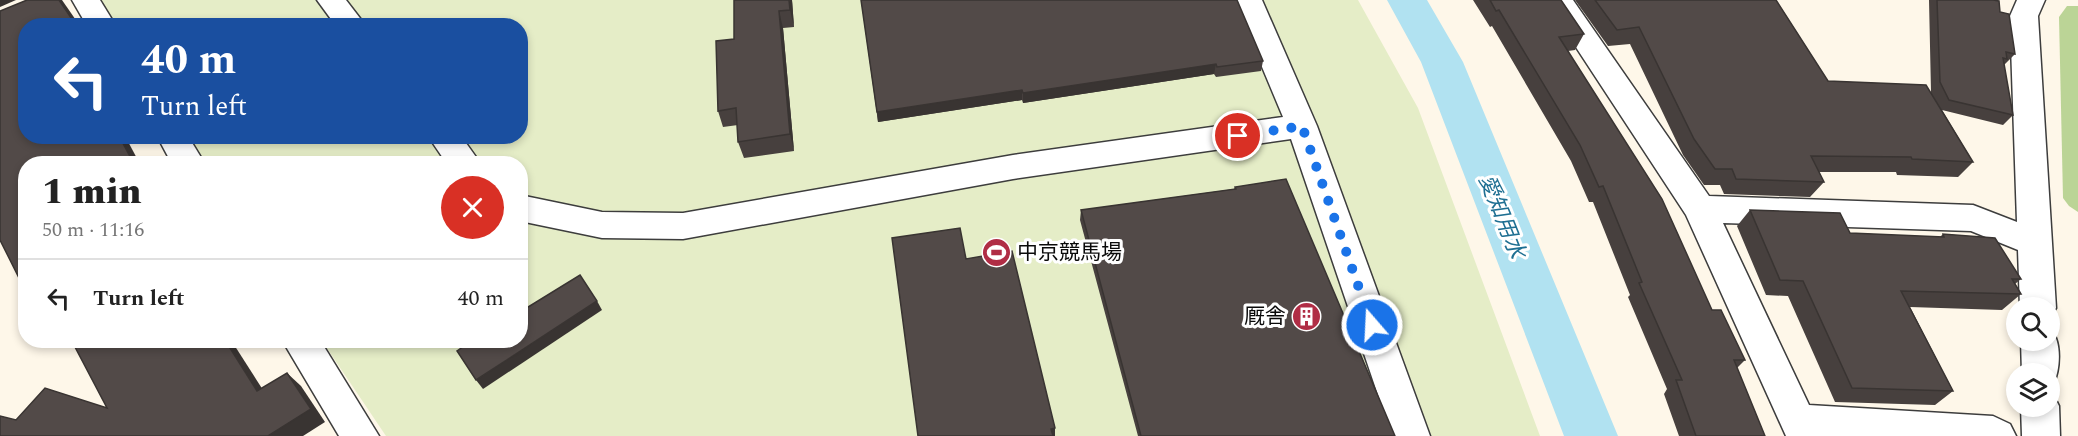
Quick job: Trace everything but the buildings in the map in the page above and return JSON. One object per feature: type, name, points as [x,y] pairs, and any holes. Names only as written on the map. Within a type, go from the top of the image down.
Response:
[{"type":"street","points":[[86,0],[97,18]]},
{"type":"street","points":[[331,0],[346,18]]},
{"type":"street","points":[[1248,0],[1302,126],[1411,436]]},
{"type":"street","points":[[1559,0],[1700,209],[1801,429],[1993,433],[1997,436]]},
{"type":"street","points":[[2031,0],[2025,16],[2038,297]]},
{"type":"street","points":[[528,210],[602,225],[683,226],[1013,167],[1302,126]]},
{"type":"street","points":[[449,144],[459,156]]},
{"type":"street","points":[[1700,209],[1973,218],[2036,243]]},
{"type":"street","points":[[305,348],[360,436]]},
{"type":"street","points":[[2040,417],[2041,436]]},
{"type":"green space","name":"中京競馬場","points":[[97,0],[1358,0],[1418,108],[1540,436],[386,436],[327,348],[528,348],[528,156],[200,156],[192,144],[528,144],[528,18],[109,18]]},
{"type":"green space","points":[[2067,6],[2078,6],[2078,212],[2063,198],[2059,17]]},
{"type":"waterway","name":"愛知用水","points":[[1407,0],[1442,62],[1591,436]]},
{"type":"place","name":"中京競馬場","points":[[996,252]]},
{"type":"place","name":"厩舎","points":[[1307,316]]},
{"type":"route","points":[[1238,136],[1302,126],[1372,325]]}]
